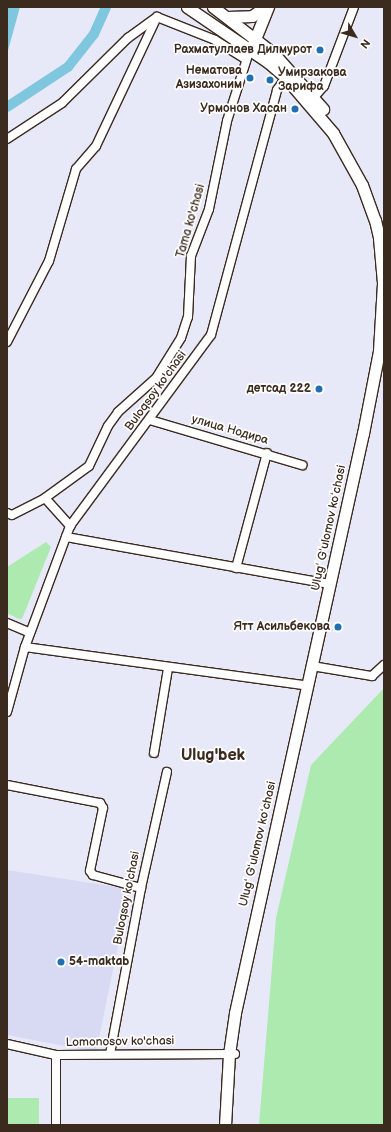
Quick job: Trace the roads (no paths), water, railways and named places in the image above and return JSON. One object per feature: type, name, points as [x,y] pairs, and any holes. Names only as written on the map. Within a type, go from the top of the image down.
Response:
[{"type":"main road","name":"Ulugʻ Gʻulomov koʻchasi","points":[[188,7],[248,54],[288,74]]},
{"type":"main road","name":"Ulugʻ Gʻulomov koʻchasi","points":[[213,7],[256,39],[338,130],[358,163],[375,200],[384,230]]},
{"type":"main road","points":[[227,17],[246,17],[265,7]]},
{"type":"main road","points":[[248,54],[256,39],[268,7]]},
{"type":"main road","name":"Ulugʻ Gʻulomov koʻchasi","points":[[225,1125],[232,1054],[257,906],[330,584],[375,374],[381,328],[382,260],[375,220],[362,186],[333,133],[312,100]]},
{"type":"main road","name":"Ulugʻ Gʻulomov koʻchasi","points":[[231,1125],[232,1054],[263,899],[318,667],[373,420],[384,349]]},
{"type":"street","points":[[312,100],[324,86],[354,7]]},
{"type":"street","points":[[157,17],[248,54]]},
{"type":"street","points":[[7,139],[62,102],[128,38],[157,17]]},
{"type":"street","points":[[7,342],[49,261],[76,169],[96,146],[157,17]]},
{"type":"street","name":"Tama ko'chasi","points":[[7,513],[12,515],[45,498],[89,466],[108,426],[118,412],[156,378],[181,338],[188,317],[191,256],[209,209],[226,120],[248,54]]},
{"type":"street","name":"Buloqsoy ko'chasi","points":[[7,712],[25,647],[70,526],[212,336],[277,90],[288,74]]},
{"type":"street","name":"улица Нодира","points":[[150,420],[267,453],[302,465]]},
{"type":"street","points":[[236,568],[267,453]]},
{"type":"street","points":[[45,498],[70,526]]},
{"type":"street","points":[[66,537],[217,562],[236,568],[330,584]]},
{"type":"street","points":[[7,623],[30,633]]},
{"type":"street","points":[[25,647],[168,668],[308,686]]},
{"type":"street","points":[[318,667],[372,676],[384,665]]},
{"type":"street","points":[[154,754],[168,668]]},
{"type":"street","name":"Buloqsoy ko'chasi","points":[[110,1054],[141,888],[167,772]]},
{"type":"street","points":[[7,785],[102,805],[90,871],[93,875],[141,888]]},
{"type":"street","name":"Lomonosov ko'chasi","points":[[7,1044],[56,1055],[232,1054]]},
{"type":"street","points":[[56,1055],[56,1125]]},
{"type":"water","points":[[7,7],[20,7],[7,54]]},
{"type":"waterway","points":[[7,107],[68,67],[94,34],[106,7]]},
{"type":"place","name":"Рахматуллаев Дилмурот","points":[[320,50]]},
{"type":"place","name":"Нематова Азизахоним","points":[[250,78]]},
{"type":"place","name":"Умирзакова Зарифа","points":[[270,80]]},
{"type":"place","name":"Урмонов Хасан","points":[[295,109]]},
{"type":"place","name":"детсад 222","points":[[319,389]]},
{"type":"place","name":"Ятт Асильбекова","points":[[338,627]]},
{"type":"place","name":"54-maktab","points":[[61,962]]},
{"type":"district","name":"Ulug'bek","points":[[213,756]]}]
